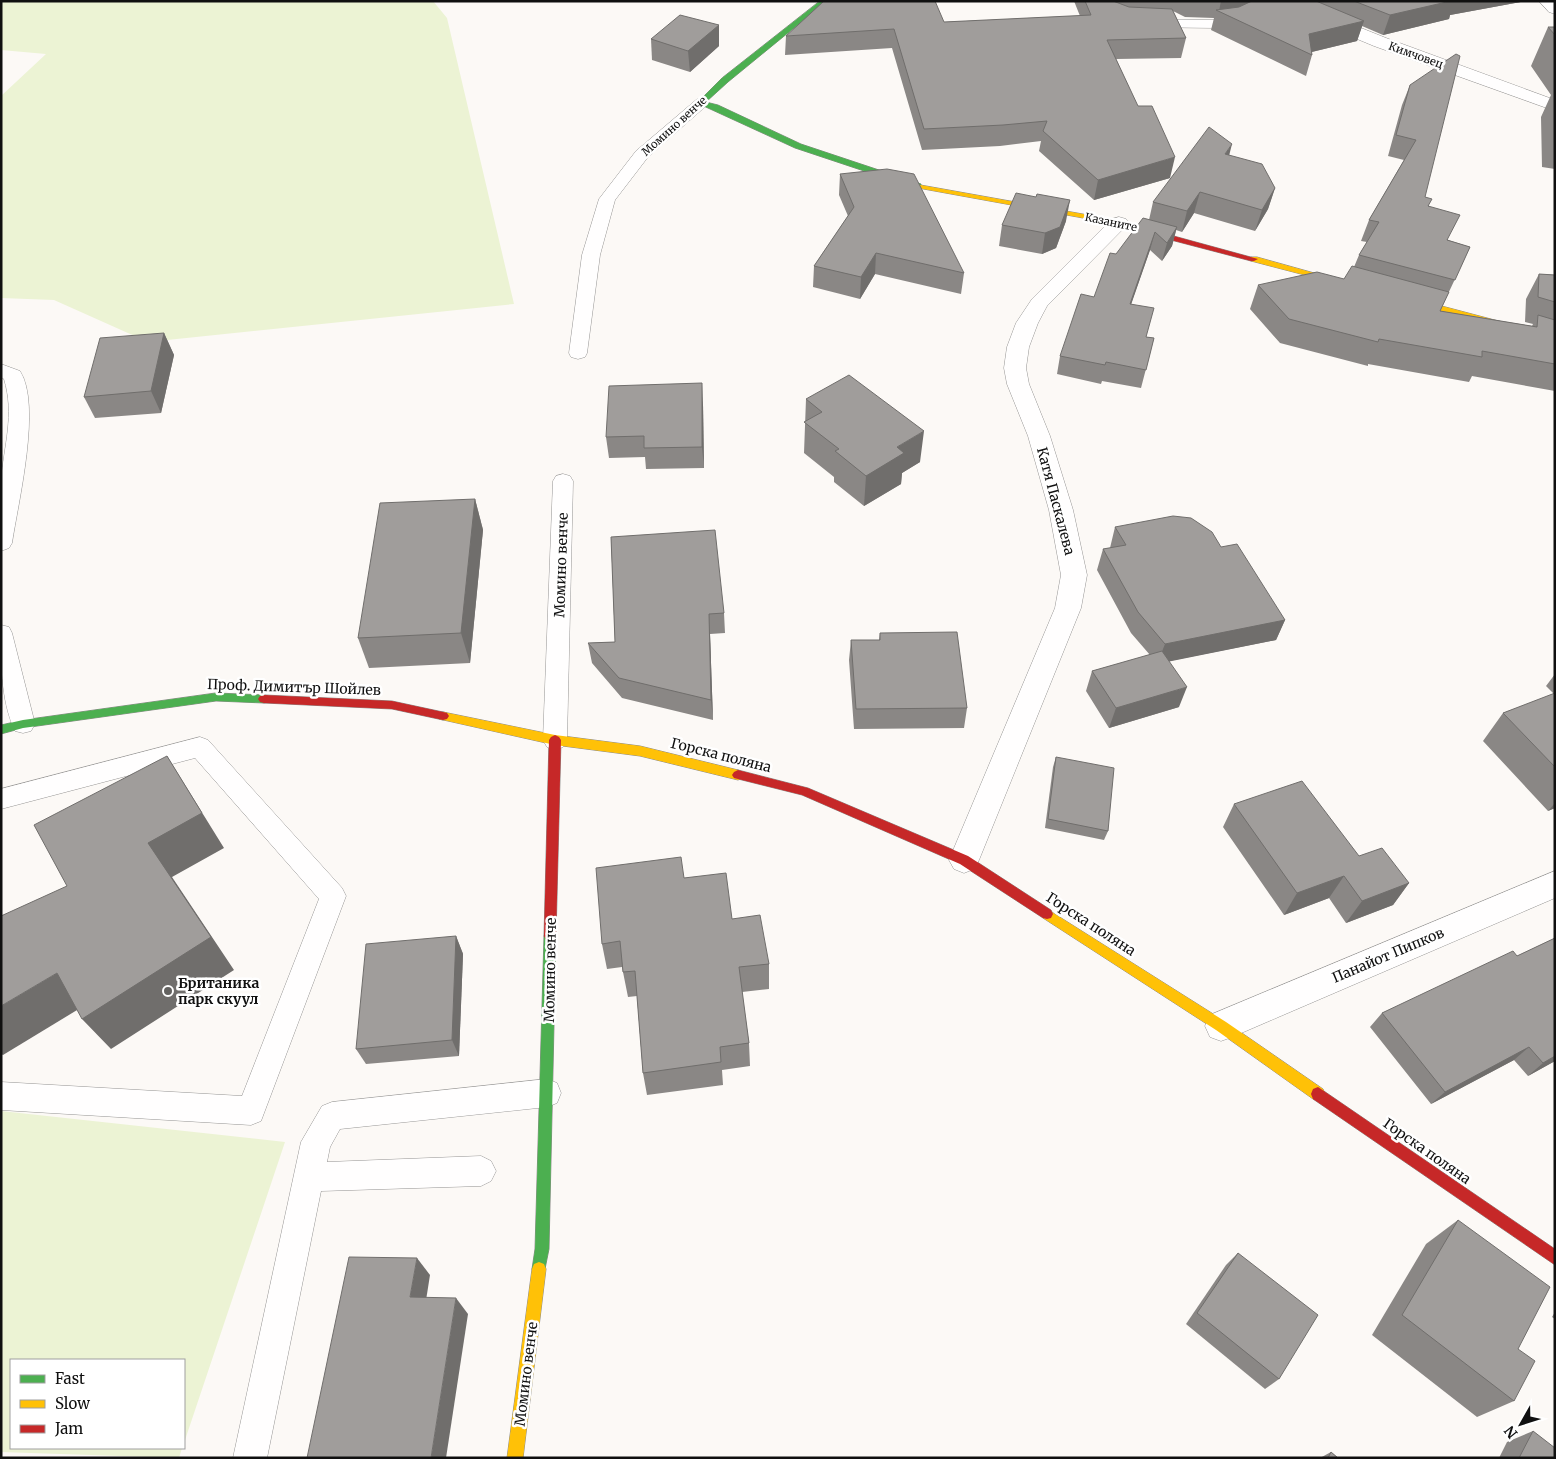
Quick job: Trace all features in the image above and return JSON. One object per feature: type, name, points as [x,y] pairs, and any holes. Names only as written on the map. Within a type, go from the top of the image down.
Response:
[{"type":"street","name":"Момино венче","points":[[701,103],[725,80],[824,1]]},
{"type":"street","points":[[1548,1],[1555,9]]},
{"type":"street","name":"Кимчовец","points":[[1270,4],[1555,106]]},
{"type":"street","name":"Казаните","points":[[701,103],[715,107],[798,146],[917,186],[1119,223],[1356,286]]},
{"type":"street","name":"Катя Паскалева","points":[[964,860],[1068,608],[1074,575],[1061,510],[1039,436],[1018,384],[1015,368],[1018,347],[1027,323],[1039,303],[1119,223]]},
{"type":"street","points":[[1395,296],[1555,339]]},
{"type":"street","name":"Проф. Димитър Шойлев","points":[[1,730],[23,724],[216,697],[392,705],[555,740]]},
{"type":"street","name":"Момино венче","points":[[515,1458],[542,1249],[555,740]]},
{"type":"street","name":"Горска поляна","points":[[555,740],[640,751],[804,791],[964,860],[1221,1026],[1555,1258]]},
{"type":"street","name":"Панайот Пипков","points":[[1221,1026],[1555,884]]},
{"type":"lane","points":[[1108,1],[1115,16],[1135,23],[1217,24],[1228,22],[1270,4]]},
{"type":"lane","name":"Момино венче","points":[[578,353],[591,255],[607,199],[642,154],[701,103]]},
{"type":"lane","points":[[2,539],[17,448],[19,396],[7,372]]},
{"type":"lane","name":"Момино венче","points":[[555,740],[564,481]]},
{"type":"lane","points":[[1,634],[23,724]]},
{"type":"lane","points":[[1,799],[200,747],[332,896],[251,1111],[1,1096]]},
{"type":"lane","points":[[250,1458],[316,1142],[332,1116],[547,1093]]},
{"type":"lane","points":[[309,1177],[481,1171]]},
{"type":"green space","points":[[1,1],[433,1],[447,18],[514,304],[148,342],[54,300],[1,298],[1,96],[46,54],[1,50]]},
{"type":"green space","points":[[1,1111],[285,1142],[185,1440],[185,1359],[10,1359],[10,1449],[182,1449],[179,1458],[1,1452]]},
{"type":"building","points":[[824,1],[935,1],[944,22],[1091,15],[1085,1],[1113,1],[1129,7],[1172,9],[1186,38],[1107,40],[1138,106],[1152,106],[1175,157],[1098,180],[1043,131],[1047,121],[924,129],[894,29],[786,36]]},
{"type":"building","points":[[1252,1],[1316,1],[1364,21],[1309,34],[1312,55],[1216,10],[1239,7]]},
{"type":"building","points":[[1354,1],[1451,1],[1390,15]]},
{"type":"building","points":[[680,15],[719,25],[688,51],[651,39]]},
{"type":"building","points":[[1548,27],[1555,27],[1555,35]]},
{"type":"building","points":[[1456,54],[1460,56],[1425,197],[1432,199],[1428,206],[1460,215],[1447,240],[1470,247],[1455,280],[1359,255],[1379,222],[1369,220],[1416,140],[1396,135],[1410,85]]},
{"type":"building","points":[[1209,127],[1232,144],[1225,154],[1262,164],[1275,188],[1262,210],[1200,192],[1187,211],[1153,202]]},
{"type":"building","points":[[887,169],[914,174],[964,273],[876,253],[861,277],[814,266],[854,207],[840,174]]},
{"type":"building","points":[[1016,193],[1036,197],[1037,194],[1070,200],[1060,227],[1045,233],[1002,225]]},
{"type":"building","points":[[1143,218],[1177,227],[1167,243],[1155,232],[1130,304],[1154,308],[1146,337],[1154,338],[1146,370],[1106,362],[1105,365],[1060,356],[1081,294],[1094,297],[1110,253],[1116,254]]},
{"type":"building","points":[[1352,266],[1449,292],[1440,311],[1537,327],[1538,315],[1555,320],[1555,364],[1482,351],[1482,357],[1379,339],[1378,342],[1289,319],[1258,285],[1317,272],[1344,279]]},
{"type":"building","points":[[1539,274],[1555,275],[1555,302],[1538,297]]},
{"type":"building","points":[[164,333],[151,391],[84,397],[100,338]]},
{"type":"building","points":[[849,375],[924,431],[897,447],[904,453],[866,476],[835,451],[839,449],[804,422],[822,412],[806,399]]},
{"type":"building","points":[[702,383],[702,447],[644,448],[644,436],[606,437],[609,386]]},
{"type":"building","points":[[475,499],[461,633],[358,638],[380,503]]},
{"type":"building","points":[[1173,516],[1191,518],[1212,532],[1221,547],[1237,544],[1285,620],[1165,644],[1138,612],[1103,549],[1126,545],[1115,527]]},
{"type":"building","points":[[715,530],[724,613],[709,614],[711,700],[619,678],[588,643],[615,642],[611,537]]},
{"type":"building","points":[[957,632],[967,708],[856,709],[851,640],[880,640],[880,633]]},
{"type":"building","points":[[1162,651],[1187,687],[1116,708],[1092,671]]},
{"type":"building","points":[[1555,693],[1555,767],[1503,713]]},
{"type":"building","points":[[167,756],[202,813],[148,843],[211,937],[82,1019],[57,973],[1,1006],[1,916],[67,886],[34,825]]},
{"type":"building","points":[[1056,757],[1114,768],[1108,831],[1048,819]]},
{"type":"building","points":[[1302,781],[1359,856],[1382,848],[1409,883],[1362,901],[1344,876],[1297,893],[1234,804]]},
{"type":"building","points":[[681,857],[684,878],[726,873],[732,919],[760,915],[769,964],[739,967],[749,1043],[720,1047],[721,1062],[643,1073],[635,971],[623,972],[620,941],[602,944],[596,868]]},
{"type":"building","points":[[456,936],[452,1040],[356,1049],[366,944]]},
{"type":"building","points":[[1555,938],[1555,1056],[1543,1063],[1529,1047],[1445,1092],[1382,1013],[1513,951],[1517,956]]},
{"type":"building","points":[[1458,1220],[1550,1287],[1518,1349],[1535,1361],[1514,1401],[1402,1315]]},
{"type":"building","points":[[1238,1253],[1318,1315],[1279,1379],[1197,1313]]},
{"type":"building","points":[[349,1257],[417,1258],[410,1297],[456,1298],[431,1458],[307,1458]]},
{"type":"building","points":[[1533,1431],[1555,1448],[1555,1458],[1519,1458]]},
{"type":"building","points":[[1331,1452],[1338,1458],[1328,1458]]},
{"type":"traffic: fast","points":[[824,1],[725,80],[701,103],[715,107],[798,146],[918,186]]},
{"type":"traffic: fast","points":[[1,730],[23,724],[216,697],[264,699]]},
{"type":"traffic: fast","points":[[539,1269],[542,1249],[550,936]]},
{"type":"traffic: slow","points":[[918,186],[1105,220]]},
{"type":"traffic: slow","points":[[1254,259],[1346,283]]},
{"type":"traffic: slow","points":[[1404,299],[1555,339]]},
{"type":"traffic: slow","points":[[443,716],[555,740],[640,751],[738,775]]},
{"type":"traffic: slow","points":[[1047,914],[1221,1026],[1318,1094]]},
{"type":"traffic: slow","points":[[515,1458],[539,1269]]},
{"type":"traffic: jam","points":[[1105,220],[1254,259]]},
{"type":"traffic: jam","points":[[264,699],[392,705],[443,716]]},
{"type":"traffic: jam","points":[[550,936],[555,740]]},
{"type":"traffic: jam","points":[[738,775],[804,791],[964,860],[1047,914]]},
{"type":"traffic: jam","points":[[1318,1094],[1555,1258]]},
{"type":"place","name":"Британика парк скуул","points":[[168,991]]}]
